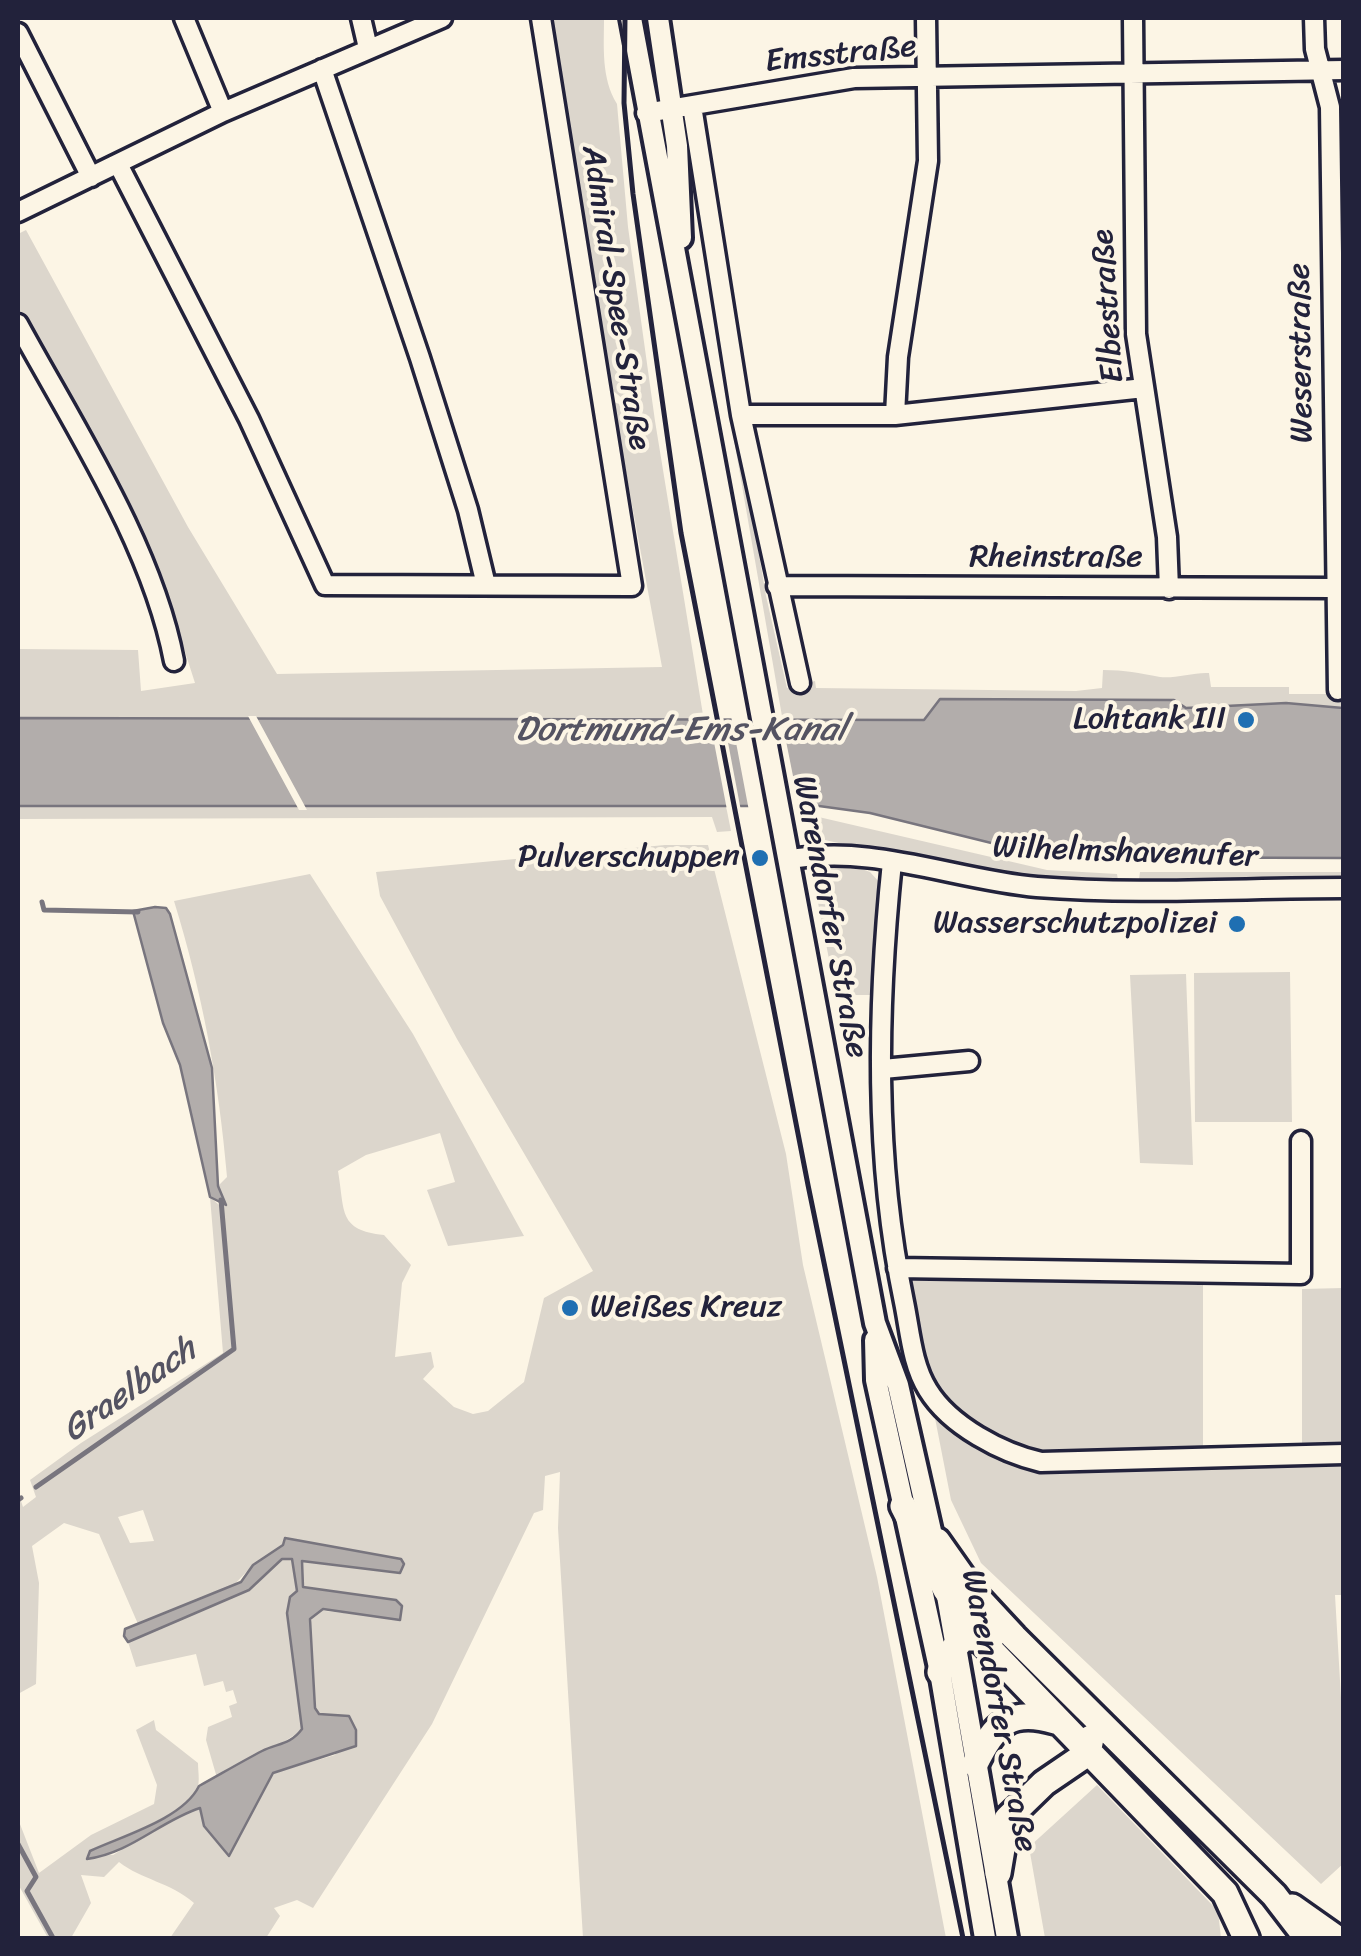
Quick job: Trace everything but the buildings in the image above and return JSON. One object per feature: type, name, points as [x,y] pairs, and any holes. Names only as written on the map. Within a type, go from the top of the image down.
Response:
[{"type":"highway","points":[[903,1506],[967,1641],[1058,1722],[1225,1892],[1246,1938]]},
{"type":"highway","points":[[931,1533],[975,1595],[1274,1895],[1307,1938]]},
{"type":"highway","points":[[940,1672],[967,1641],[1014,1637]]},
{"type":"highway","points":[[976,1764],[990,1737],[1012,1718],[1029,1713],[1058,1722]]},
{"type":"highway","points":[[998,1873],[1006,1818],[1044,1783],[1088,1753],[1093,1714]]},
{"type":"highway","points":[[1274,1895],[1336,1938]]},
{"type":"main road","name":"Warendorfer Straße","points":[[631,18],[646,113],[683,285],[757,710],[875,1324],[876,1380],[940,1672],[985,1938]]},
{"type":"main road","name":"Warendorfer Straße","points":[[658,18],[682,108],[683,285]]},
{"type":"main road","name":"Warendorfer Straße","points":[[875,1324],[898,1385],[946,1590]]},
{"type":"main road","name":"Warendorfer Straße","points":[[967,1641],[976,1764],[1008,1938]]},
{"type":"street","points":[[184,18],[224,112]]},
{"type":"street","points":[[360,18],[368,48]]},
{"type":"street","points":[[18,212],[224,112],[442,18]]},
{"type":"street","name":"Admiral-Spee-Straße","points":[[486,586],[632,586],[542,18]]},
{"type":"street","points":[[895,415],[898,357],[928,161],[926,18]]},
{"type":"street","name":"Elbestraße","points":[[1133,18],[1133,262],[1144,388],[1167,537],[1169,588]]},
{"type":"street","name":"Weserstraße","points":[[1314,18],[1320,70],[1330,106],[1337,248],[1339,531],[1334,588],[1338,690]]},
{"type":"street","points":[[18,33],[91,177]]},
{"type":"street","points":[[118,164],[249,419],[325,585],[486,586],[468,510],[420,358],[322,68]]},
{"type":"street","name":"Emsstraße","points":[[646,113],[854,78],[1344,70]]},
{"type":"street","name":"Warendorfer Straße","points":[[682,108],[741,416],[800,682]]},
{"type":"street","points":[[18,324],[108,490],[156,596],[174,661]]},
{"type":"street","points":[[741,416],[895,415],[1144,388]]},
{"type":"street","name":"Rheinstraße","points":[[777,586],[1334,588]]},
{"type":"street","name":"Wilhelmshavenufer","points":[[788,860],[814,855],[892,862],[1039,887],[1344,888]]},
{"type":"street","name":"Warendorfer Straße","points":[[892,862],[880,1134],[897,1268],[926,1387],[937,1402],[1007,1454],[1041,1462],[1344,1454]]},
{"type":"street","name":"Warendorfer Straße","points":[[883,1070],[969,1060]]},
{"type":"street","points":[[897,1268],[1300,1274],[1301,1141]]},
{"type":"shaded area","points":[[549,18],[604,18],[606,73],[617,104],[628,227],[655,421],[704,721],[18,718],[18,649],[138,650],[141,691],[195,683],[169,602],[18,308],[18,234],[26,230],[188,527],[277,674],[662,667],[613,402],[623,405],[648,436],[638,412],[610,388]]},
{"type":"shaded area","points":[[721,329],[766,596],[787,688],[815,681],[816,688],[1076,691],[1102,688],[1103,670],[1166,677],[1209,673],[1211,687],[1289,687],[1289,694],[1343,694],[1343,708],[1287,703],[1186,708],[1174,700],[940,700],[924,720],[783,722],[715,330]]},
{"type":"shaded area","points":[[18,806],[726,806],[731,831],[717,832],[712,817],[18,819]]},
{"type":"shaded area","points":[[810,815],[1047,870],[1117,874],[1118,880],[1110,884],[1035,879],[886,853],[812,837]]},
{"type":"shaded area","points":[[665,845],[708,845],[786,1154],[803,1265],[877,1577],[946,1938],[583,1938],[558,1528],[560,1472],[545,1476],[543,1510],[534,1513],[432,1724],[313,1908],[297,1900],[274,1908],[280,1916],[266,1938],[170,1938],[194,1903],[119,1862],[104,1877],[81,1875],[91,1903],[71,1938],[48,1938],[18,1884],[18,1819],[39,1873],[91,1835],[154,1804],[157,1785],[136,1730],[154,1720],[156,1730],[198,1763],[197,1790],[187,1803],[161,1819],[90,1851],[113,1855],[181,1814],[200,1808],[229,1856],[273,1773],[335,1755],[349,1716],[319,1714],[315,1708],[309,1631],[316,1610],[400,1619],[303,1587],[302,1561],[308,1558],[286,1538],[283,1545],[253,1565],[231,1588],[138,1624],[99,1534],[64,1523],[32,1546],[39,1583],[36,1684],[18,1694],[18,1492],[23,1507],[36,1497],[30,1480],[223,1353],[210,1197],[219,1205],[218,1186],[227,1177],[224,1142],[201,1003],[174,901],[310,874],[413,1034],[524,1236],[448,1246],[427,1190],[455,1182],[440,1133],[366,1155],[338,1171],[346,1216],[351,1223],[358,1229],[384,1235],[411,1265],[402,1283],[395,1357],[431,1352],[434,1367],[423,1379],[454,1407],[473,1414],[488,1411],[524,1382],[544,1298],[593,1271],[457,1039],[380,896],[376,872]],"holes":[[[143,1510],[154,1541],[130,1543],[118,1517]]]},
{"type":"shaded area","points":[[851,865],[870,872],[881,884],[880,995],[836,995],[813,877],[827,869]]},
{"type":"shaded area","points":[[1140,872],[1344,872],[1343,881],[1139,879]]},
{"type":"shaded area","points":[[1290,972],[1292,1122],[1195,1122],[1194,973]]},
{"type":"shaded area","points":[[1186,974],[1193,1165],[1140,1163],[1130,975]]},
{"type":"shaded area","points":[[908,1280],[1203,1285],[1203,1449],[1302,1447],[1302,1289],[1343,1288],[1344,1595],[1335,1595],[1343,1732],[1344,1863],[1321,1884],[981,1563],[951,1500]]},
{"type":"shaded area","points":[[282,1559],[292,1559],[297,1591],[290,1597],[287,1613],[302,1729],[217,1778],[206,1740],[208,1727],[232,1717],[229,1706],[237,1703],[233,1690],[226,1692],[223,1681],[204,1686],[196,1654],[136,1667],[128,1642],[249,1590]]},
{"type":"shaded area","points":[[1097,1785],[1218,1911],[1221,1938],[1045,1938],[1029,1847]]},
{"type":"water","name":"Dortmund-Ems-Kanal","points":[[940,699],[1174,700],[1186,708],[1286,703],[1343,708],[1343,858],[1048,857],[870,813],[819,806],[18,806],[18,718],[924,720]]},
{"type":"water","points":[[166,908],[170,914],[212,1068],[218,1186],[226,1205],[210,1197],[180,1065],[163,1023],[133,911]]},
{"type":"water","points":[[285,1538],[401,1559],[404,1564],[400,1573],[302,1561],[303,1587],[396,1600],[402,1606],[400,1620],[323,1609],[310,1619],[315,1708],[319,1714],[349,1716],[356,1730],[356,1746],[273,1773],[229,1856],[204,1826],[200,1808],[132,1844],[87,1859],[90,1851],[166,1817],[191,1798],[199,1786],[288,1741],[302,1729],[287,1613],[290,1597],[297,1591],[292,1559],[282,1559],[249,1590],[128,1642],[124,1636],[125,1629],[241,1582],[253,1565],[283,1545]]},
{"type":"pier","points":[[248,716],[256,716],[307,810],[299,810]]},
{"type":"pier","points":[[709,716],[723,716],[741,811],[727,810]]},
{"type":"pier","points":[[731,716],[781,716],[800,811],[749,811]]},
{"type":"waterway","points":[[42,902],[44,910],[138,912]]},
{"type":"waterway","name":"Graelbach","points":[[36,1487],[234,1349],[221,1200]]},
{"type":"waterway","name":"Graelbach","points":[[18,1844],[36,1877],[27,1891],[53,1938]]},
{"type":"railway","points":[[625,18],[624,103],[633,194],[681,533],[808,1185],[963,1938]]},
{"type":"place","name":"Lohtank III","points":[[1246,720]]},
{"type":"place","name":"Pulverschuppen","points":[[760,858]]},
{"type":"place","name":"Wasserschutzpolizei","points":[[1237,924]]},
{"type":"place","name":"Weißes Kreuz","points":[[570,1308]]}]
